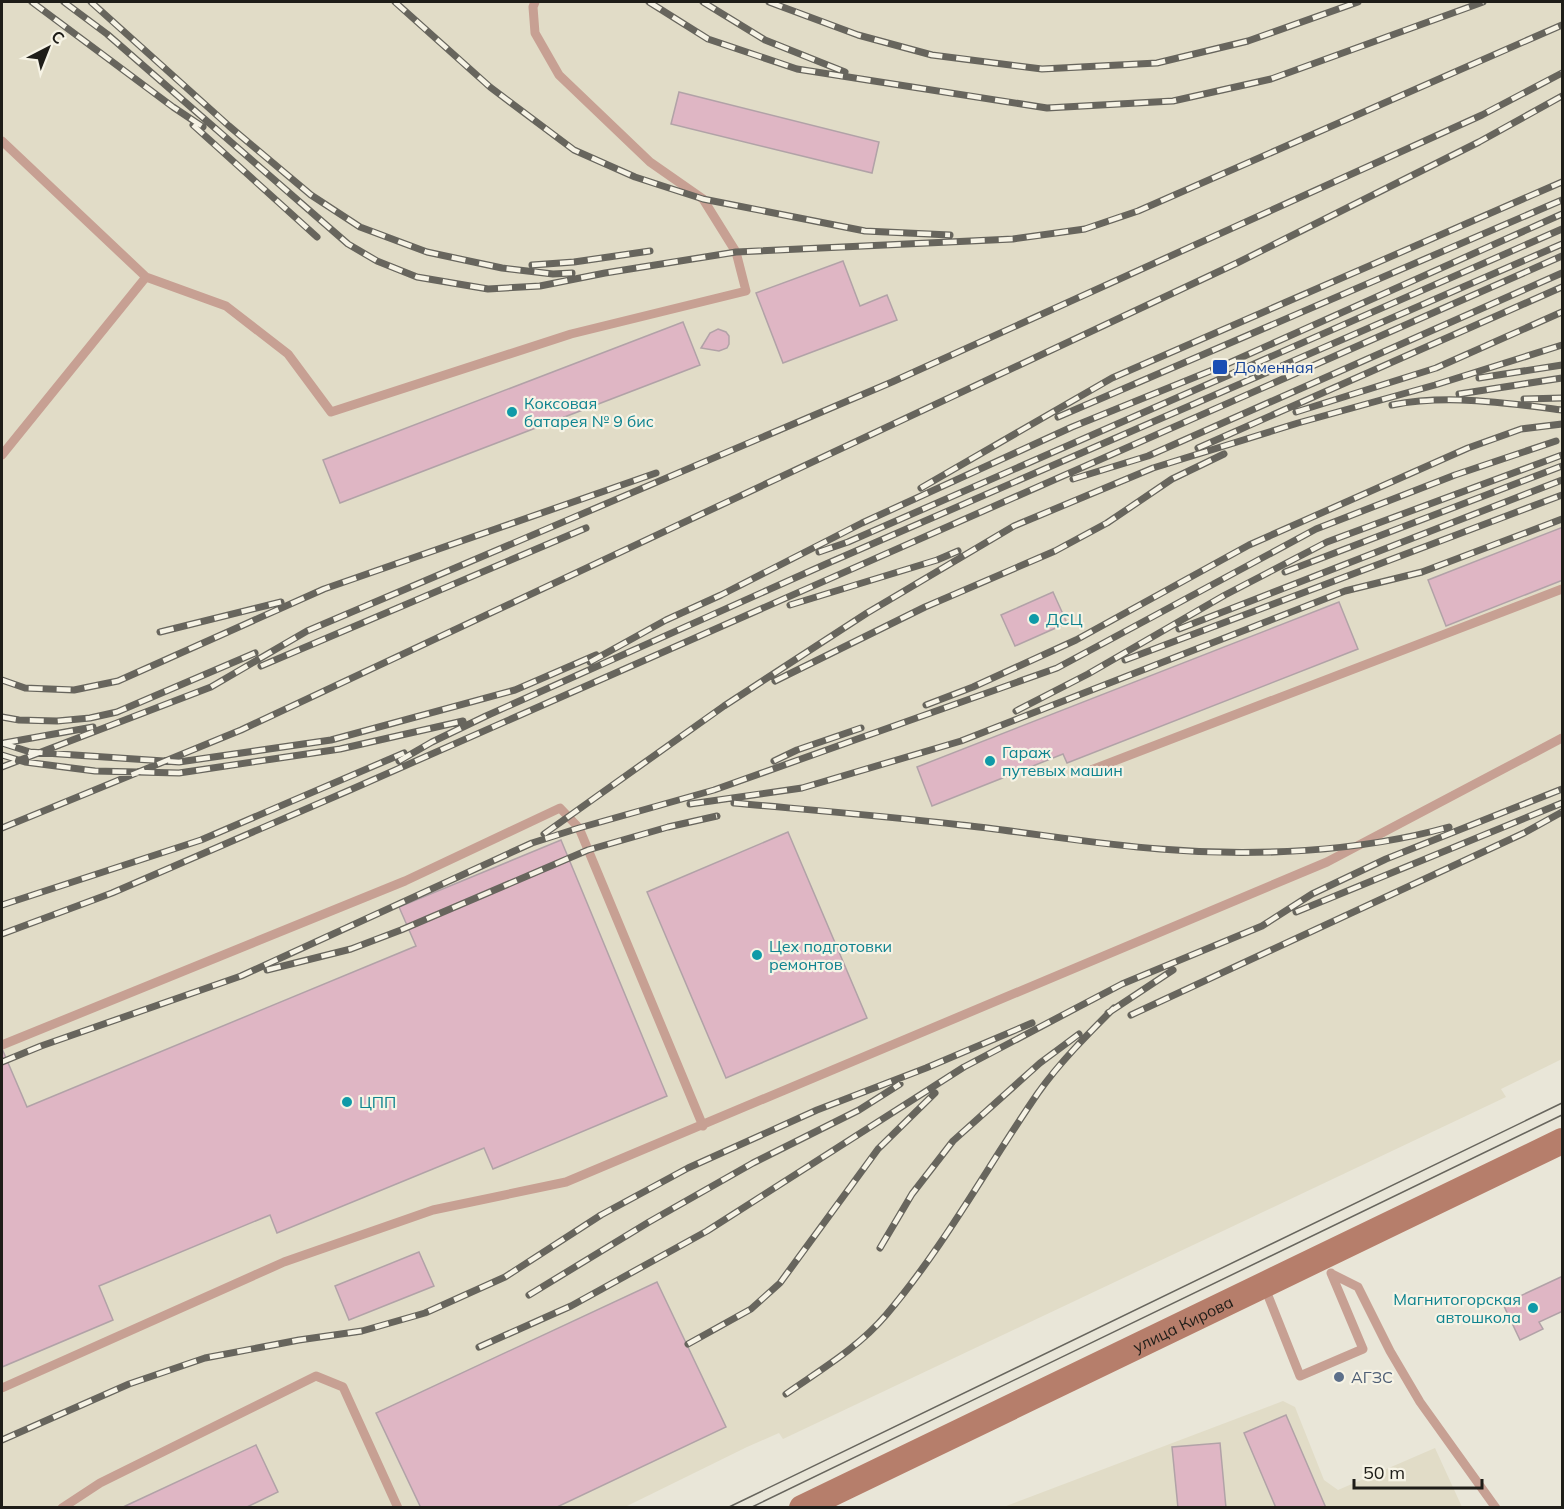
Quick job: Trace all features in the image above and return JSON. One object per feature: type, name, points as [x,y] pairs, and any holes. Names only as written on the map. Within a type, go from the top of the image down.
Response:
[{"type":"main road","name":"улица Кирова","points":[[802,1508],[1264,1285],[1328,1266],[1563,1141]]},
{"type":"lane","points":[[2,141],[146,277],[226,306],[288,354],[331,412],[571,334],[746,291],[736,252],[703,199],[650,162],[559,75],[535,33],[533,7],[535,2]]},
{"type":"lane","points":[[2,455],[146,277]]},
{"type":"lane","points":[[1091,770],[1563,589]]},
{"type":"lane","points":[[2,1388],[284,1262],[433,1210],[566,1182],[703,1125],[1327,862],[1563,738]]},
{"type":"lane","points":[[2,1045],[405,881],[560,808],[579,828],[703,1125]]},
{"type":"lane","points":[[1264,1285],[1300,1376],[1364,1349],[1328,1266]]},
{"type":"lane","points":[[1328,1266],[1358,1287],[1390,1351],[1420,1402],[1496,1508]]},
{"type":"lane","points":[[62,1508],[100,1483],[316,1376],[344,1387],[398,1508]]},
{"type":"shaded area","points":[[2,2],[1562,2],[1562,1059],[1501,1089],[1506,1097],[783,1439],[779,1433],[625,1507],[2,1508]]},
{"type":"shaded area","points":[[1283,1401],[1295,1407],[1324,1480],[1338,1490],[1435,1448],[1462,1507],[1001,1508]]},
{"type":"building","points":[[679,92],[879,142],[872,173],[671,124]]},
{"type":"building","points":[[843,261],[860,306],[887,295],[897,320],[783,363],[756,293]]},
{"type":"building","name":"Коксовая батарея № 9 бис","points":[[683,322],[700,365],[340,503],[323,460]]},
{"type":"building","points":[[718,329],[729,336],[727,348],[719,351],[701,348],[710,333]]},
{"type":"building","points":[[1563,527],[1563,580],[1446,626],[1428,580]]},
{"type":"building","name":"ДСЦ","points":[[1053,592],[1067,623],[1015,646],[1001,615]]},
{"type":"building","points":[[1339,602],[1358,649],[1067,763],[1063,754],[932,806],[917,767]]},
{"type":"building","name":"Цех подготовки ремонтов","points":[[788,832],[867,1018],[726,1078],[647,892]]},
{"type":"building","name":"ЦПП","points":[[561,840],[667,1096],[493,1169],[484,1148],[277,1233],[270,1215],[99,1286],[113,1320],[2,1367],[3,1051],[27,1107],[416,946],[399,907]]},
{"type":"building","points":[[419,1252],[434,1286],[349,1320],[335,1286]]},
{"type":"building","name":"Магнитогорская автошкола","points":[[1563,1276],[1563,1311],[1539,1322],[1543,1329],[1520,1340],[1503,1304]]},
{"type":"building","points":[[657,1282],[726,1427],[555,1508],[421,1508],[376,1413]]},
{"type":"building","points":[[1286,1415],[1326,1508],[1276,1508],[1244,1433]]},
{"type":"building","points":[[1220,1443],[1226,1508],[1178,1508],[1172,1447]]},
{"type":"building","points":[[256,1445],[278,1492],[245,1508],[121,1508]]},
{"type":"tram line","points":[[727,1508],[1562,1103]]},
{"type":"tram line","points":[[750,1508],[1562,1115]]},
{"type":"railway","points":[[32,2],[203,127]]},
{"type":"railway","points":[[64,2],[107,34],[348,244],[377,261],[417,277],[488,289],[540,286],[736,252],[1013,239],[1085,229],[1138,211],[1562,25]]},
{"type":"railway","points":[[91,2],[229,126],[311,195],[360,227],[427,252],[502,268],[553,274],[572,273]]},
{"type":"railway","points":[[395,2],[490,87],[574,150],[635,177],[703,199],[865,231],[950,235]]},
{"type":"railway","points":[[649,2],[708,39],[797,69],[1047,108],[1173,101],[1271,79],[1483,2]]},
{"type":"railway","points":[[703,2],[765,40],[845,72]]},
{"type":"railway","points":[[769,2],[858,35],[932,55],[1042,69],[1157,63],[1248,41],[1358,2]]},
{"type":"railway","points":[[2,767],[211,687],[307,631],[892,382],[1482,115],[1562,73]]},
{"type":"railway","points":[[2,828],[241,730],[1237,263],[1479,142],[1562,96]]},
{"type":"railway","points":[[193,125],[317,237]]},
{"type":"railway","points":[[921,488],[1112,378],[1562,182]]},
{"type":"railway","points":[[1058,417],[1562,200]]},
{"type":"railway","points":[[590,662],[666,620],[721,595],[862,523],[1072,427],[1220,367],[1562,214]]},
{"type":"railway","points":[[819,552],[848,542],[1562,229]]},
{"type":"railway","points":[[399,761],[486,716],[826,564],[1562,244]]},
{"type":"railway","points":[[532,265],[574,262],[650,251]]},
{"type":"railway","points":[[2,934],[112,893],[350,790],[1562,256]]},
{"type":"railway","points":[[1073,479],[1148,456],[1562,273]]},
{"type":"railway","points":[[1198,448],[1562,287]]},
{"type":"railway","points":[[1296,412],[1436,368],[1562,312]]},
{"type":"railway","points":[[544,834],[724,706],[867,613],[1014,526],[1153,468],[1562,345]]},
{"type":"railway","points":[[1479,378],[1562,365]]},
{"type":"railway","points":[[1459,394],[1562,378]]},
{"type":"railway","points":[[1524,399],[1562,398]]},
{"type":"railway","points":[[1392,405],[1456,400],[1499,402],[1562,410]]},
{"type":"railway","points":[[926,705],[973,687],[1076,640],[1249,545],[1468,448],[1521,429],[1562,424]]},
{"type":"railway","points":[[2,1062],[41,1046],[241,976],[532,843],[714,790],[1057,668],[1316,529],[1455,475],[1556,441]]},
{"type":"railway","points":[[775,681],[925,607],[1055,551],[1107,523],[1172,479],[1224,454]]},
{"type":"railway","points":[[1016,711],[1088,674],[1225,595],[1327,542],[1562,455]]},
{"type":"railway","points":[[1285,572],[1562,466]]},
{"type":"railway","points":[[2,680],[25,688],[74,690],[118,681],[324,589],[656,473]]},
{"type":"railway","points":[[1179,629],[1562,480]]},
{"type":"railway","points":[[1125,660],[1562,495]]},
{"type":"railway","points":[[690,804],[802,788],[961,741],[1345,591],[1422,572],[1562,519]]},
{"type":"railway","points":[[261,666],[586,528]]},
{"type":"railway","points":[[790,605],[937,560],[958,551]]},
{"type":"railway","points":[[160,632],[281,602]]},
{"type":"railway","points":[[2,717],[57,721],[90,718],[117,712],[255,653]]},
{"type":"railway","points":[[2,743],[30,752],[179,762],[331,740],[515,690],[596,655]]},
{"type":"railway","points":[[2,755],[25,762],[95,771],[179,773],[340,749],[463,721]]},
{"type":"railway","points":[[4,743],[93,727]]},
{"type":"railway","points":[[774,761],[797,750],[861,728]]},
{"type":"railway","points":[[2,905],[201,840],[404,753]]},
{"type":"railway","points":[[479,1347],[571,1306],[707,1231],[964,1067],[1122,984],[1262,926],[1312,894],[1386,859],[1562,789]]},
{"type":"railway","points":[[734,803],[904,819],[1110,844],[1195,851],[1269,852],[1343,847],[1449,827]]},
{"type":"railway","points":[[1296,912],[1562,803]]},
{"type":"railway","points":[[1131,1015],[1524,833],[1562,812]]},
{"type":"railway","points":[[267,970],[351,949],[588,850],[668,827],[717,816]]},
{"type":"railway","points":[[1108,1013],[1173,970]]},
{"type":"railway","points":[[786,1394],[851,1348],[886,1315],[927,1262],[1046,1082],[1114,1008]]},
{"type":"railway","points":[[2,1440],[129,1384],[205,1358],[299,1340],[362,1331],[425,1313],[505,1277],[601,1215],[688,1168],[817,1110],[926,1068],[1032,1023]]},
{"type":"railway","points":[[880,1248],[912,1194],[953,1141],[1040,1063],[1079,1034]]},
{"type":"railway","points":[[529,1295],[649,1222],[753,1163],[859,1110],[900,1084]]},
{"type":"railway","points":[[688,1344],[751,1309],[780,1283],[878,1149],[935,1093]]},
{"type":"place","name":"Доменная","points":[[1220,367]]},
{"type":"place","name":"Коксовая батарея № 9 бис","points":[[512,412]]},
{"type":"place","name":"ДСЦ","points":[[1034,619]]},
{"type":"place","name":"Гараж путевых машин","points":[[990,761]]},
{"type":"place","name":"Цех подготовки ремонтов","points":[[757,955]]},
{"type":"place","name":"ЦПП","points":[[347,1102]]},
{"type":"place","name":"Магнитогорская автошкола","points":[[1533,1308]]},
{"type":"place","name":"АГЗС","points":[[1339,1377]]}]
